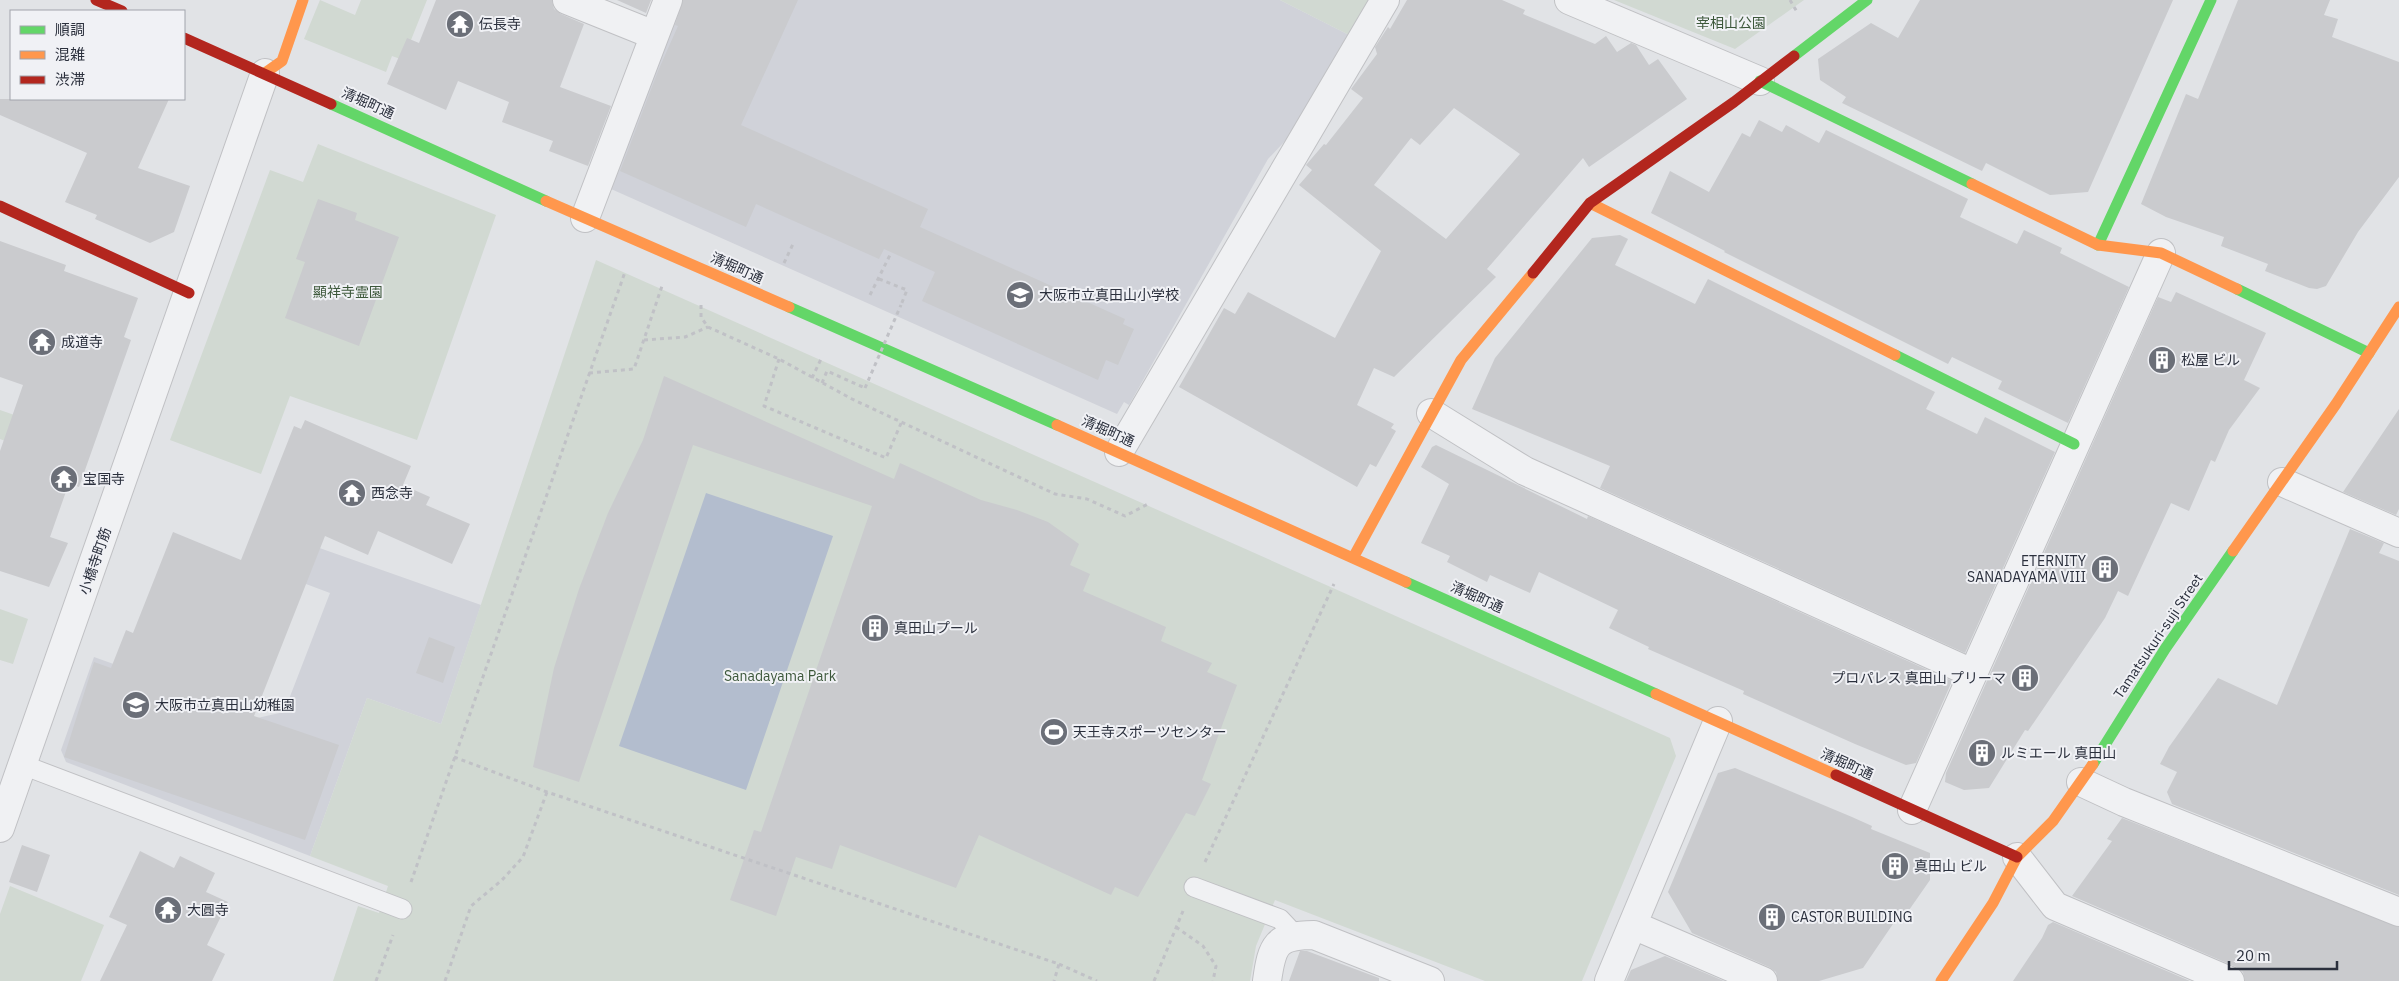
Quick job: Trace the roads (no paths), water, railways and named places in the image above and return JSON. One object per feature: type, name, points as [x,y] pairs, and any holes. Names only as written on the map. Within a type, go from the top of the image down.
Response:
[{"type":"street","points":[[96,0],[120,10]]},
{"type":"street","points":[[265,73],[282,61],[303,0]]},
{"type":"street","points":[[567,0],[654,35]]},
{"type":"street","points":[[585,218],[668,0]]},
{"type":"street","points":[[1119,452],[1385,0]]},
{"type":"street","points":[[1569,0],[1760,81],[2098,245],[2161,253],[2368,353]]},
{"type":"street","points":[[1353,558],[1461,360],[1590,203],[1726,108],[1866,0]]},
{"type":"street","points":[[2098,245],[2211,0]]},
{"type":"street","name":"清堀町通","points":[[185,38],[585,218],[1119,452],[2018,858]]},
{"type":"street","name":"小橋寺町筋","points":[[0,828],[265,73]]},
{"type":"street","points":[[1590,203],[2074,444]]},
{"type":"street","points":[[0,206],[189,293]]},
{"type":"street","points":[[1912,810],[2161,253]]},
{"type":"street","name":"Tamatsukuri-suji Street","points":[[1941,981],[1993,903],[2018,858],[2053,821],[2165,649],[2282,482],[2399,308]]},
{"type":"street","points":[[1431,413],[1525,471],[1972,673]]},
{"type":"street","points":[[2282,482],[2399,533]]},
{"type":"street","points":[[1609,981],[1718,721]]},
{"type":"street","points":[[2080,782],[2124,802],[2399,912]]},
{"type":"street","points":[[2018,858],[2054,906],[2230,981]]},
{"type":"street","points":[[1633,925],[1763,981]]},
{"type":"street","points":[[1267,981],[1272,954],[1281,940],[1294,935],[1314,935],[1430,981]]},
{"type":"lane","points":[[23,765],[402,909]]},
{"type":"lane","points":[[1194,887],[1280,919],[1294,935]]},
{"type":"water","points":[[706,493],[833,536],[746,790],[619,746]]},
{"type":"place","name":"伝長寺","points":[[460,24]]},
{"type":"place","name":"大阪市立真田山小学校","points":[[1020,295]]},
{"type":"place","name":"成道寺","points":[[42,342]]},
{"type":"place","name":"松屋 ビル","points":[[2162,360]]},
{"type":"place","name":"宝国寺","points":[[64,479]]},
{"type":"place","name":"西念寺","points":[[352,493]]},
{"type":"place","name":"ETERNITY SANADAYAMA VIII","points":[[2105,569]]},
{"type":"place","name":"真田山プール","points":[[875,628]]},
{"type":"place","name":"プロパレス 真田山 プリーマ","points":[[2025,678]]},
{"type":"place","name":"大阪市立真田山幼稚園","points":[[136,705]]},
{"type":"place","name":"天王寺スポーツセンター","points":[[1054,732]]},
{"type":"place","name":"ルミエール 真田山","points":[[1982,753]]},
{"type":"place","name":"真田山 ビル","points":[[1895,866]]},
{"type":"place","name":"大圓寺","points":[[168,910]]},
{"type":"place","name":"CASTOR BUILDING","points":[[1772,917]]},
{"type":"park label","name":"宰相山公園","points":[[1731,23]]},
{"type":"park label","name":"顯祥寺霊園","points":[[348,292]]},
{"type":"park label","name":"Sanadayama Park","points":[[780,676]]}]
